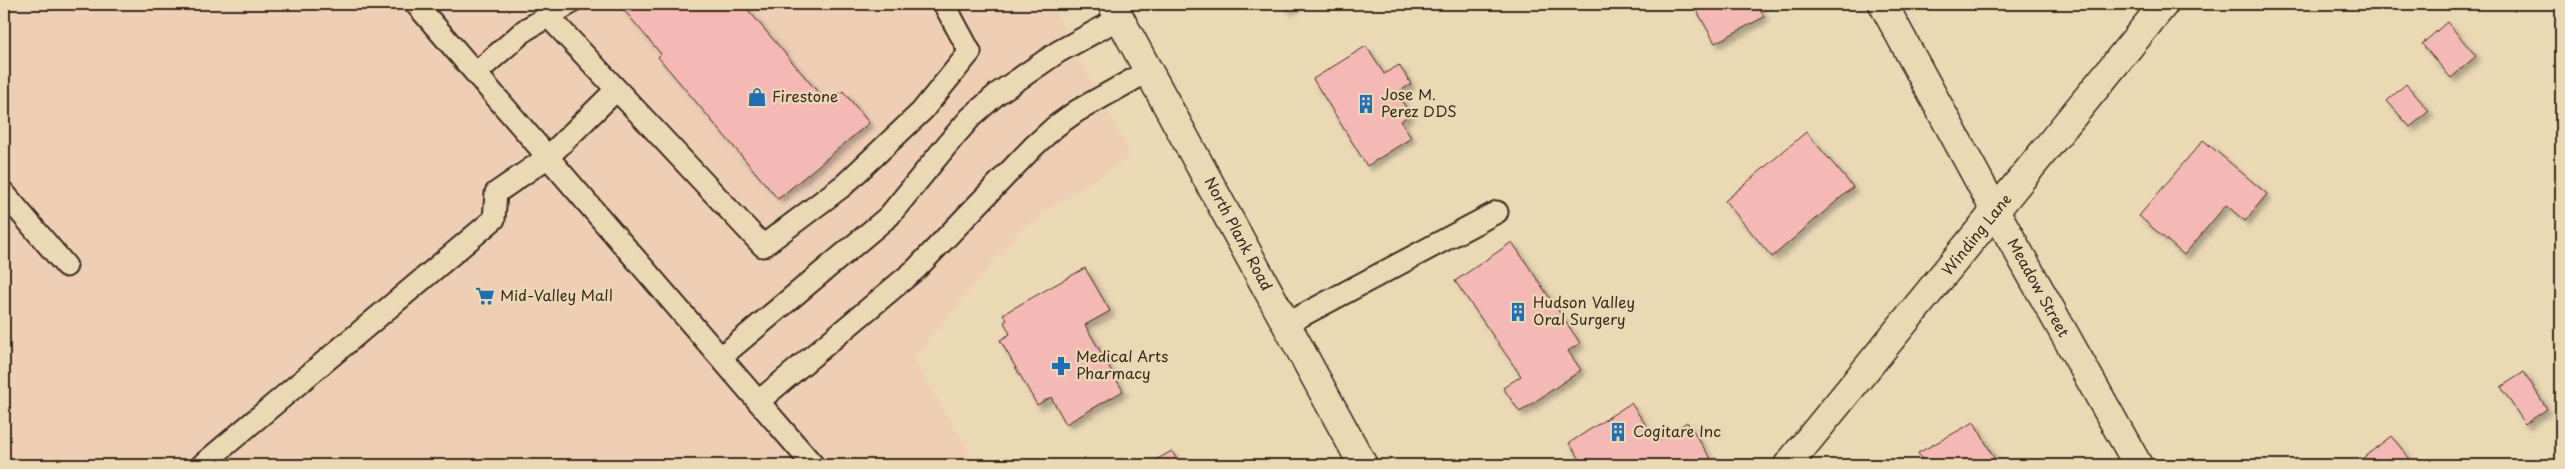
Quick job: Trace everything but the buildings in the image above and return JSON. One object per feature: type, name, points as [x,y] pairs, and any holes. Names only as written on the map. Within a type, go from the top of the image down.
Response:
[{"type":"street","name":"Meadow Street","points":[[1883,4],[1996,212],[2138,465]]},
{"type":"street","name":"Winding Lane","points":[[1788,465],[2164,4]]},
{"type":"street","name":"North Plank Road","points":[[1116,11],[1150,70],[1363,465]]},
{"type":"lane","points":[[416,4],[760,401],[813,465]]},
{"type":"lane","points":[[476,73],[525,30],[569,4]]},
{"type":"lane","points":[[548,16],[763,246],[844,185],[922,111],[970,52],[944,4]]},
{"type":"lane","points":[[721,357],[889,216],[971,117],[997,94],[1116,11]]},
{"type":"lane","points":[[760,401],[916,269],[1034,146],[1056,126],[1077,111],[1150,70]]},
{"type":"lane","points":[[202,465],[494,219],[496,193],[548,157],[616,90]]},
{"type":"lane","points":[[4,193],[66,266]]},
{"type":"lane","points":[[1286,324],[1497,212]]},
{"type":"shaded area","name":"Mid-Valley Mall","points":[[4,4],[1051,4],[1131,155],[1018,232],[913,359],[977,465],[4,465]]},
{"type":"place","name":"Firestone","points":[[757,97]]},
{"type":"place","name":"Jose M. Perez DDS","points":[[1366,104]]},
{"type":"place","name":"Mid-Valley Mall","points":[[485,296]]},
{"type":"place","name":"Hudson Valley Oral Surgery","points":[[1518,312]]},
{"type":"place","name":"Medical Arts Pharmacy","points":[[1061,366]]},
{"type":"place","name":"Cogitare Inc","points":[[1618,432]]}]
